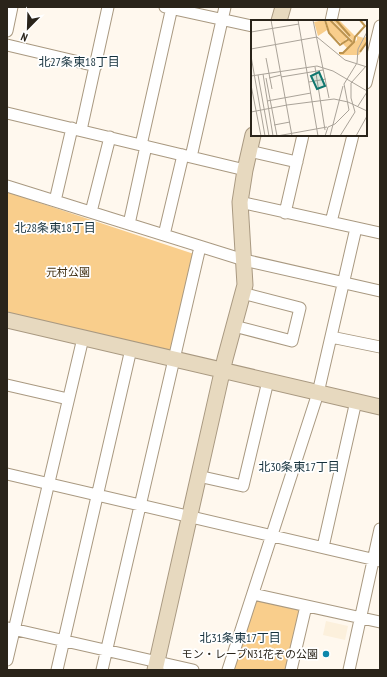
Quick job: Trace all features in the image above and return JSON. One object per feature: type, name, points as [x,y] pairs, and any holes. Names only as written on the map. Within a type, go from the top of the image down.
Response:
[{"type":"street","points":[[7,31],[12,7]]},
{"type":"street","points":[[55,201],[96,66],[108,7]]},
{"type":"street","points":[[164,235],[187,156],[225,7]]},
{"type":"street","points":[[280,20],[283,7]]},
{"type":"street","points":[[331,20],[334,7]]},
{"type":"street","points":[[129,224],[169,8],[251,26]]},
{"type":"street","points":[[367,79],[380,26]]},
{"type":"street","points":[[7,45],[96,66]]},
{"type":"street","points":[[7,113],[245,170]]},
{"type":"street","points":[[156,666],[222,370],[245,284],[240,202],[253,136]]},
{"type":"street","points":[[285,212],[303,136]]},
{"type":"street","points":[[331,222],[353,136]]},
{"type":"street","points":[[91,212],[110,137]]},
{"type":"street","points":[[249,151],[297,162]]},
{"type":"street","points":[[7,186],[244,260],[380,291]]},
{"type":"street","points":[[240,202],[380,233]]},
{"type":"street","points":[[228,670],[318,392],[356,228]]},
{"type":"street","points":[[102,670],[200,247]]},
{"type":"street","points":[[234,326],[292,341],[299,315],[300,308],[242,293]]},
{"type":"street","points":[[7,320],[380,407]]},
{"type":"street","points":[[331,337],[380,347]]},
{"type":"street","points":[[7,660],[11,629],[83,338]]},
{"type":"street","points":[[58,670],[131,349]]},
{"type":"street","points":[[198,476],[243,486],[268,381]]},
{"type":"street","points":[[7,385],[68,399]]},
{"type":"street","points":[[322,547],[356,401]]},
{"type":"street","points":[[7,474],[377,560]]},
{"type":"street","points":[[349,670],[359,617],[377,560],[380,529]]},
{"type":"street","points":[[253,594],[380,622]]},
{"type":"street","points":[[291,670],[306,606]]},
{"type":"street","points":[[11,629],[106,650],[156,666],[193,670]]},
{"type":"shaded area","points":[[326,621],[348,626],[345,640],[323,635]]},
{"type":"green space","name":"元村公園","points":[[7,192],[197,255],[169,355],[7,316]]},
{"type":"green space","points":[[255,598],[302,608],[289,670],[232,670]]},
{"type":"place","name":"モン・レーブN31花ぞの公園","points":[[326,654]]},
{"type":"district","name":"北27条東18丁目","points":[[79,62]]},
{"type":"district","name":"北28条東18丁目","points":[[55,228]]},
{"type":"district","name":"北30条東17丁目","points":[[299,467]]},
{"type":"district","name":"北31条東17丁目","points":[[240,638]]}]
